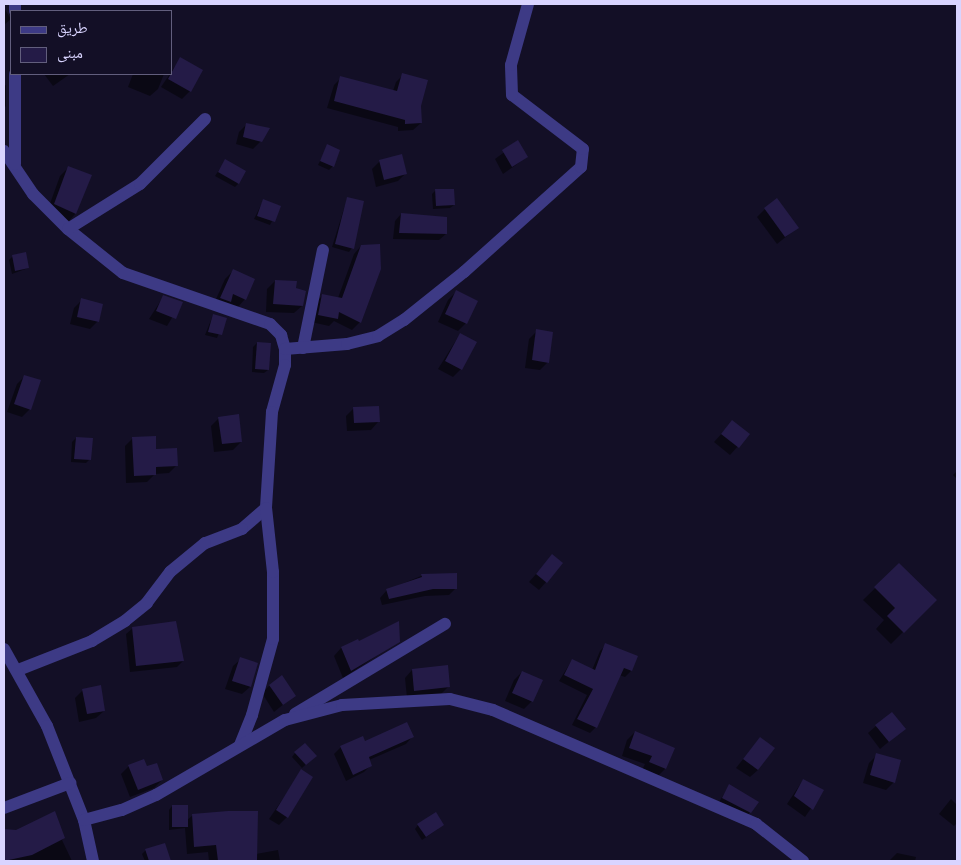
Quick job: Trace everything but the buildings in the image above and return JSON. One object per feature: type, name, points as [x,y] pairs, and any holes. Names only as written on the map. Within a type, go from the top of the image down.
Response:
[{"type":"street","points":[[285,349],[346,344],[378,336],[404,320],[464,272],[581,167],[583,149],[512,95],[511,65],[528,4]]},
{"type":"street","points":[[15,75],[15,164]]},
{"type":"street","points":[[68,229],[105,209],[140,184],[205,118]]},
{"type":"street","points":[[4,150],[33,194],[68,229],[124,273],[270,324],[281,334],[285,349],[285,365],[272,412],[266,508],[273,572],[273,639],[252,715],[240,745]]},
{"type":"street","points":[[303,348],[323,250]]},
{"type":"street","points":[[18,670],[92,641],[125,621],[147,603],[170,572],[205,543],[242,529],[266,508]]},
{"type":"street","points":[[84,820],[122,810],[156,795],[445,624]]},
{"type":"street","points":[[4,649],[18,670],[47,726],[84,820],[93,861]]},
{"type":"street","points":[[285,720],[342,705],[390,701],[450,699],[493,710],[756,824],[803,861]]},
{"type":"street","points":[[4,808],[70,783]]}]
